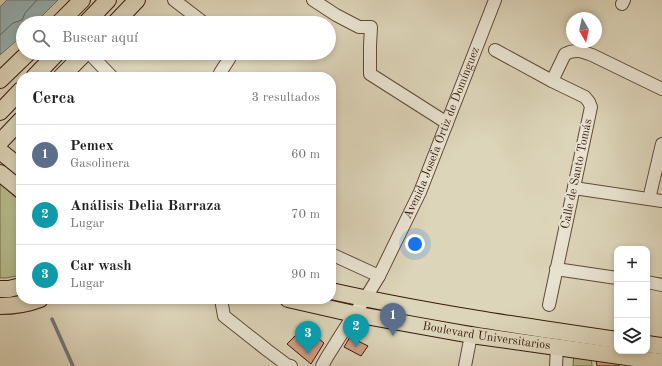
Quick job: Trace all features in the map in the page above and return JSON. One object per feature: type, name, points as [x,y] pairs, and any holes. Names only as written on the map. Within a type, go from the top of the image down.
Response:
[{"type":"main road","points":[[65,16],[82,0]]},
{"type":"main road","points":[[93,16],[108,0]]},
{"type":"main road","points":[[122,16],[137,0]]},
{"type":"main road","points":[[0,80],[21,60]]},
{"type":"main road","points":[[39,72],[50,60]]},
{"type":"main road","points":[[66,72],[78,60]]},
{"type":"main road","points":[[0,112],[16,95]]},
{"type":"main road","points":[[0,142],[16,125]]},
{"type":"main road","points":[[0,151],[16,164]]},
{"type":"main road","points":[[0,173],[16,186]]},
{"type":"main road","points":[[0,288],[9,289],[16,287]]},
{"type":"main road","name":"Boulevard Universitarios","points":[[336,292],[365,299],[462,316],[614,340]]},
{"type":"main road","points":[[0,306],[22,304]]},
{"type":"main road","name":"Boulevard Universitarios","points":[[310,304],[354,314],[471,335],[662,362]]},
{"type":"main road","points":[[650,344],[662,346]]},
{"type":"street","points":[[174,0],[195,16]]},
{"type":"street","points":[[313,0],[336,15],[359,27],[371,27],[370,74],[447,123]]},
{"type":"street","name":"Avenida Josefa Ortiz de Domínguez","points":[[322,366],[354,314],[380,276],[420,192],[495,0]]},
{"type":"street","name":"Calle de Santo Tomás","points":[[495,50],[552,81],[586,97],[591,107],[549,305]]},
{"type":"street","points":[[552,81],[565,54],[573,51],[583,51],[662,89]]},
{"type":"street","points":[[96,60],[107,72]]},
{"type":"street","points":[[221,72],[228,60]]},
{"type":"street","points":[[649,199],[662,144]]},
{"type":"street","points":[[574,188],[662,201]]},
{"type":"street","points":[[336,256],[380,276]]},
{"type":"street","points":[[556,269],[614,278]]},
{"type":"street","points":[[650,283],[662,285]]},
{"type":"street","points":[[223,304],[224,316],[272,354],[287,365],[291,366]]},
{"type":"street","points":[[465,366],[471,335]]},
{"type":"street","points":[[556,366],[557,347]]},
{"type":"green space","points":[[0,184],[16,198],[16,276],[0,278]]},
{"type":"green space","points":[[574,351],[591,353],[592,366],[573,366]]},
{"type":"water","points":[[7,0],[58,0],[42,16],[16,16],[16,41],[0,55],[0,7]]},
{"type":"building","points":[[304,327],[324,343],[311,364],[287,344]]},
{"type":"building","points":[[350,337],[368,346],[361,356],[344,347]]},
{"type":"building","points":[[620,359],[619,366],[597,366],[596,360]]},
{"type":"waterway","points":[[52,319],[73,366]]},
{"type":"place","name":"Pemex","points":[[393,336]]},
{"type":"place","name":"Análisis Delia Barraza","points":[[356,347]]},
{"type":"place","name":"Car wash","points":[[308,354]]}]
